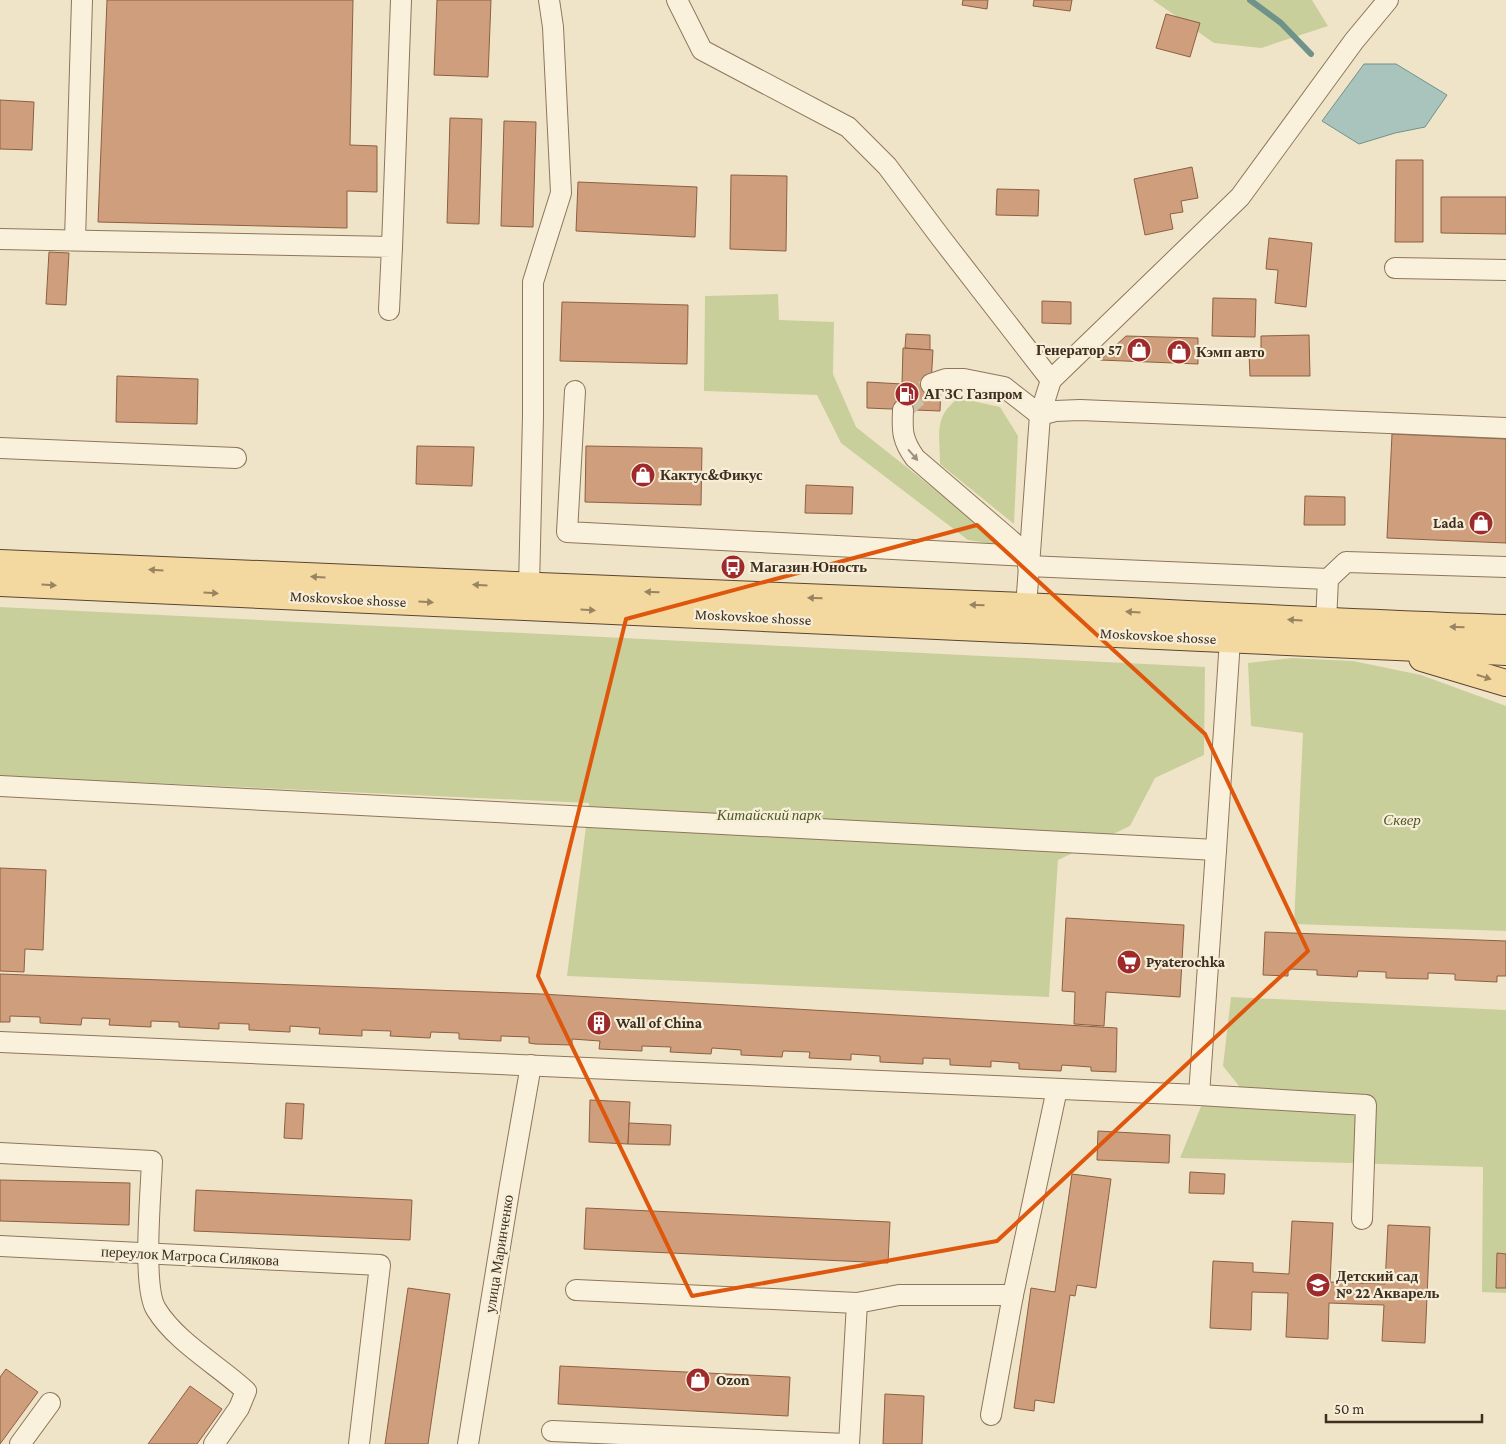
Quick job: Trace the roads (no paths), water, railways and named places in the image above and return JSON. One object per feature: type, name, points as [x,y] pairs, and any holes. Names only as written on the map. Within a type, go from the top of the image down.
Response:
[{"type":"main road","name":"Moskovskoe shosse","points":[[0,563],[529,587],[1025,618],[1231,628],[1387,647],[1506,652]]},
{"type":"main road","name":"Moskovskoe shosse","points":[[0,583],[1025,618]]},
{"type":"main road","name":"Moskovskoe shosse","points":[[1231,628],[1326,622],[1506,628]]},
{"type":"main road","points":[[1387,647],[1506,683]]},
{"type":"street","points":[[75,240],[82,0]]},
{"type":"street","points":[[389,310],[401,0]]},
{"type":"street","points":[[529,587],[533,416],[533,282],[560,193],[553,27],[549,0]]},
{"type":"street","points":[[677,0],[702,50],[848,127],[887,166],[940,238],[1051,380]]},
{"type":"street","points":[[1025,618],[1040,415],[1051,380],[1240,197],[1354,41],[1388,0]]},
{"type":"street","points":[[0,239],[392,247]]},
{"type":"street","points":[[1395,268],[1506,270]]},
{"type":"street","points":[[931,384],[946,379],[964,379],[1004,387],[1040,415]]},
{"type":"street","points":[[575,391],[567,532],[1328,578],[1346,562],[1506,567]]},
{"type":"street","points":[[903,410],[902,432],[906,445],[915,458],[1028,561]]},
{"type":"street","points":[[1040,415],[1055,411],[1080,410],[1506,428]]},
{"type":"street","points":[[0,448],[236,458]]},
{"type":"street","points":[[1326,622],[1328,578]]},
{"type":"street","points":[[1198,1096],[1231,628]]},
{"type":"street","points":[[0,786],[1216,850]]},
{"type":"street","points":[[0,1042],[1057,1089],[1366,1105],[1362,1219]]},
{"type":"street","name":"улица Маринченко","points":[[468,1444],[531,1065]]},
{"type":"street","points":[[991,1415],[1012,1295],[1057,1089]]},
{"type":"street","points":[[0,1153],[152,1161],[149,1254],[150,1289],[155,1308],[166,1323],[184,1340],[246,1390],[239,1408],[214,1444]]},
{"type":"street","name":"переулок Матроса Силякова","points":[[0,1246],[380,1265],[359,1444]]},
{"type":"street","points":[[576,1290],[857,1303],[899,1295],[1012,1295]]},
{"type":"street","points":[[552,1431],[848,1444],[857,1303]]},
{"type":"street","points":[[20,1444],[50,1403]]},
{"type":"water","points":[[1364,64],[1396,64],[1447,95],[1425,127],[1395,133],[1359,144],[1322,121]]},
{"type":"waterway","points":[[1250,0],[1281,23],[1311,54]]},
{"type":"tunnel","points":[[903,410],[931,384]]},
{"type":"place","name":"Генератор 57","points":[[1139,350]]},
{"type":"place","name":"Кэмп авто","points":[[1179,352]]},
{"type":"place","name":"АГЗС Газпром","points":[[907,394]]},
{"type":"place","name":"Кактус&Фикус","points":[[643,475]]},
{"type":"place","name":"Lada","points":[[1481,523]]},
{"type":"place","name":"Магазин Юность","points":[[733,567]]},
{"type":"place","name":"Pyaterochka","points":[[1129,962]]},
{"type":"place","name":"Wall of China","points":[[599,1023]]},
{"type":"place","name":"Детский сад № 22 Акварель","points":[[1318,1285]]},
{"type":"place","name":"Ozon","points":[[698,1380]]},
{"type":"park label","name":"Китайский парк","points":[[769,815]]},
{"type":"park label","name":"Сквер","points":[[1402,820]]}]
